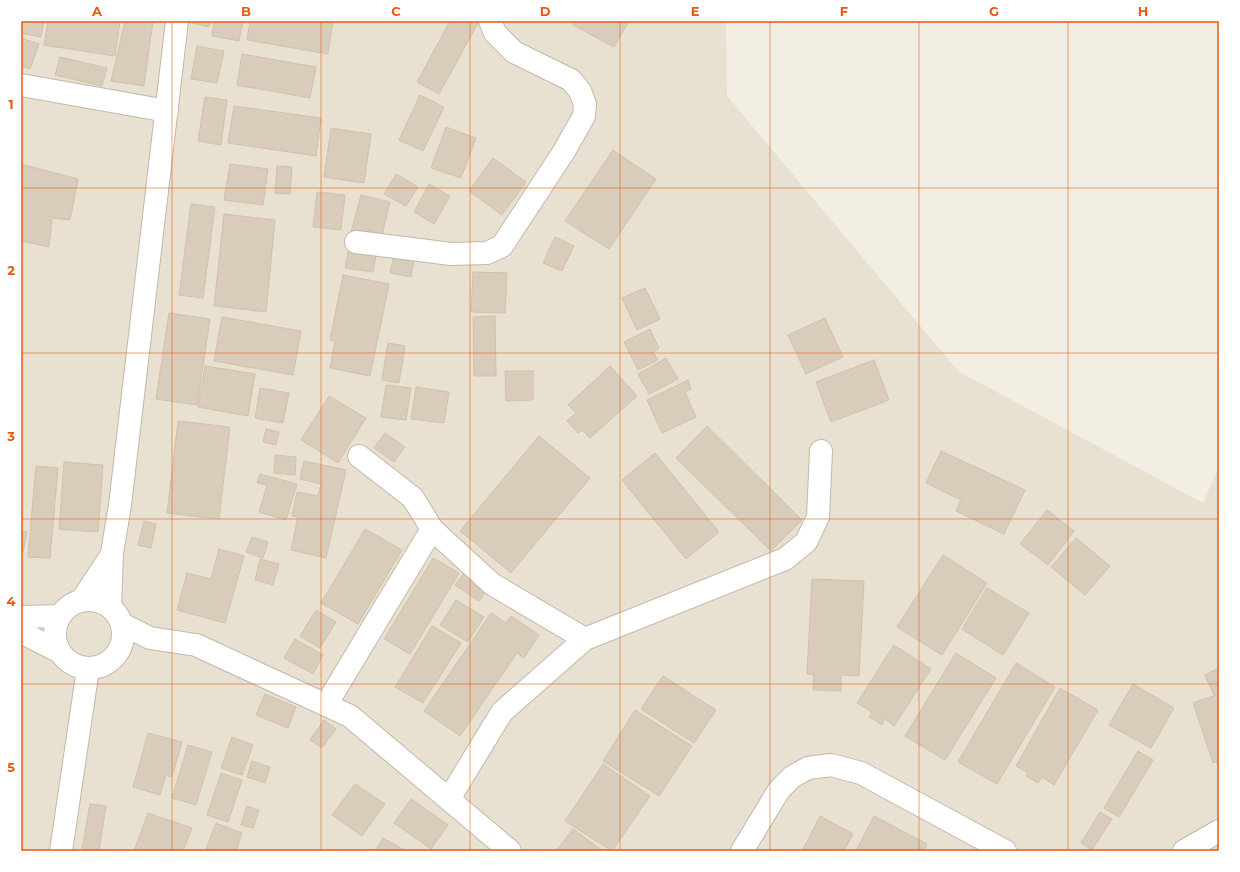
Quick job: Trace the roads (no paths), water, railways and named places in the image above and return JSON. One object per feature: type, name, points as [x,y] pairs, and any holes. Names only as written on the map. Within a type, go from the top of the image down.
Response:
[{"type":"street","points":[[110,606],[112,553],[120,505],[177,21]]},
{"type":"street","points":[[356,242],[451,254],[487,253],[502,246],[563,153],[584,116],[585,104],[580,91],[571,80],[514,52],[495,33],[490,21]]},
{"type":"street","points":[[21,85],[167,111]]},
{"type":"street","points":[[449,799],[502,712],[585,639],[785,559],[806,542],[818,517],[821,451]]},
{"type":"street","points":[[359,456],[413,498],[432,529],[492,584],[585,639]]},
{"type":"street","points":[[326,705],[432,529]]},
{"type":"street","points":[[82,600],[112,553]]},
{"type":"street","points":[[21,632],[58,651],[66,660],[76,666],[88,669],[101,666],[106,663],[112,659],[120,649],[123,636],[122,624],[119,617],[110,606],[97,600],[82,600],[68,606],[58,616],[54,628],[54,640],[58,651]]},
{"type":"street","points":[[21,617],[58,616]]},
{"type":"street","points":[[122,624],[150,638],[196,644],[350,716],[510,851]]},
{"type":"street","points":[[120,649],[150,638]]},
{"type":"street","points":[[61,851],[88,669]]},
{"type":"street","points":[[742,851],[779,790],[792,777],[808,768],[831,765],[861,773],[1005,851]]},
{"type":"street","points":[[1184,851],[1219,831]]}]
